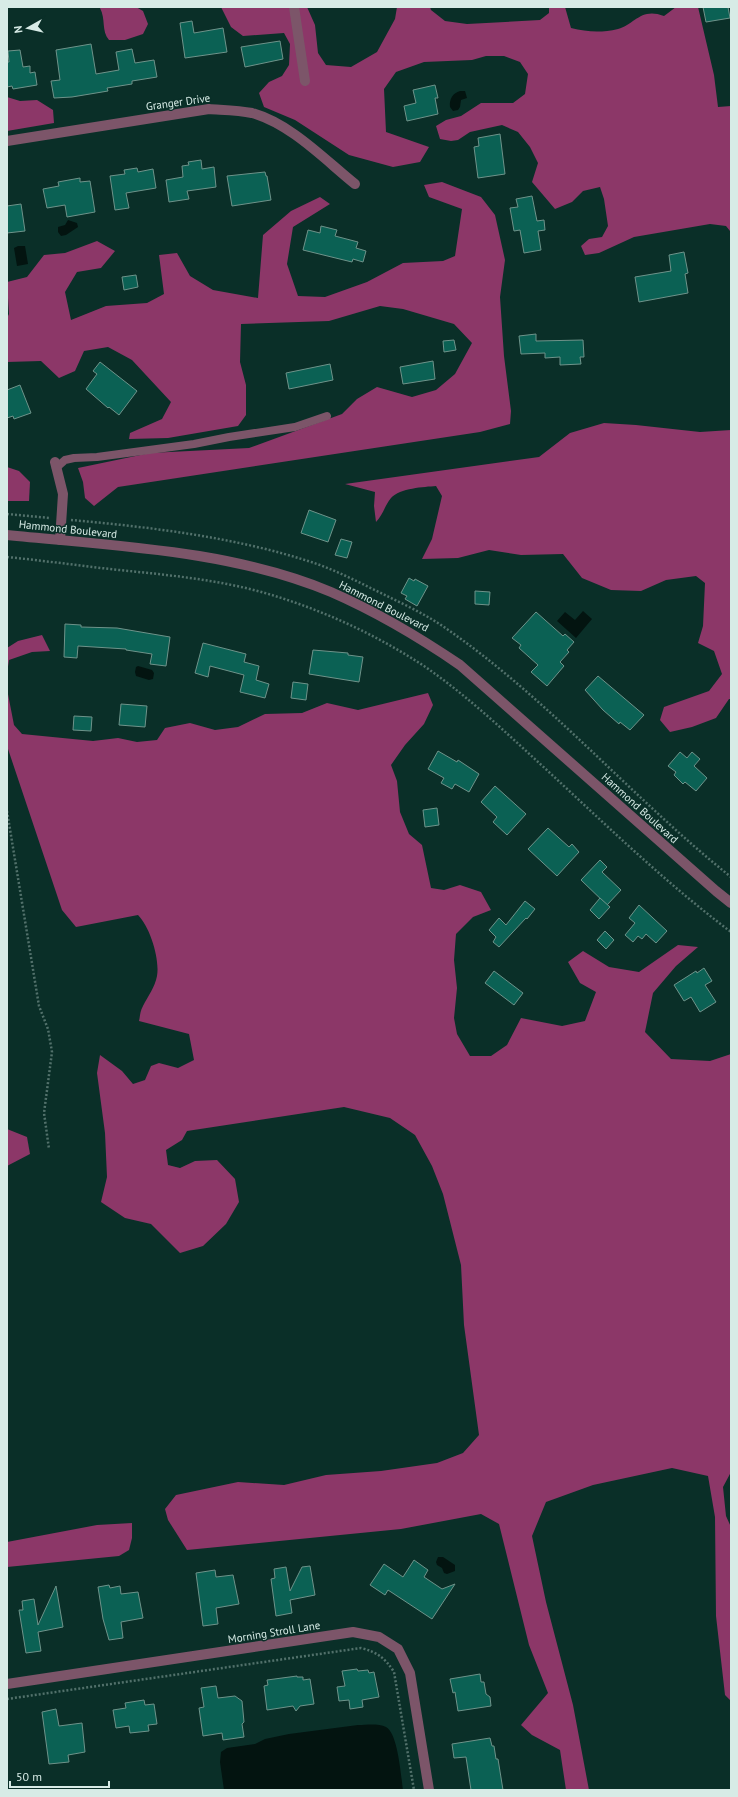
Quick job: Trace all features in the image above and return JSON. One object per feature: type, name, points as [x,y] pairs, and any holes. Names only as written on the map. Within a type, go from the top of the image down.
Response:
[{"type":"street","points":[[294,7],[305,81]]},
{"type":"street","name":"Granger Drive","points":[[7,141],[209,109],[233,110],[252,113],[274,122],[300,139],[355,184]]},
{"type":"street","points":[[56,465],[63,494],[60,540]]},
{"type":"street","name":"Hammond Boulevard","points":[[7,535],[156,551],[220,560],[302,581],[331,592],[385,618],[419,637],[460,665],[716,892],[731,903]]},
{"type":"street","name":"Morning Stroll Lane","points":[[7,1684],[353,1632],[379,1637],[398,1649],[410,1673],[429,1790]]},
{"type":"lane","points":[[56,465],[65,460],[74,458],[194,444],[296,427],[327,416]]},
{"type":"path","points":[[7,514],[164,531],[247,544],[310,562],[353,579],[400,602],[443,626],[515,682],[693,845],[731,877]]},
{"type":"path","points":[[7,557],[191,578],[233,585],[274,596],[309,608],[350,625],[390,645],[425,667],[486,714],[707,914],[731,932]]},
{"type":"path","points":[[7,811],[39,1006],[48,1029],[52,1052],[44,1113],[49,1149]]},
{"type":"path","points":[[7,1699],[361,1648],[380,1654],[389,1663],[394,1672],[414,1790]]},
{"type":"shaded area","points":[[70,7],[136,7],[143,11],[148,24],[143,34],[125,40],[109,40],[105,33],[103,16],[100,8]]},
{"type":"shaded area","points":[[221,7],[307,7],[315,25],[318,53],[326,65],[351,67],[377,52],[395,19],[397,7],[430,7],[431,10],[445,21],[467,24],[540,20],[549,13],[549,7],[565,7],[571,28],[594,32],[624,27],[644,15],[656,14],[664,16],[676,7],[698,7],[714,75],[718,107],[731,106],[731,237],[730,231],[726,226],[710,224],[634,237],[599,253],[585,255],[581,246],[589,239],[602,237],[608,226],[604,199],[600,187],[583,191],[572,202],[555,209],[532,182],[538,163],[530,147],[518,132],[502,125],[470,132],[458,140],[451,141],[440,139],[436,126],[446,120],[461,116],[481,103],[513,103],[525,94],[528,74],[520,62],[504,56],[486,56],[472,60],[424,62],[396,72],[384,89],[386,132],[429,147],[420,162],[393,167],[349,155],[295,120],[264,107],[259,93],[269,82],[282,76],[289,65],[290,44],[284,33],[243,36],[231,27]]},
{"type":"shaded area","points":[[465,91],[467,98],[461,100],[458,110],[453,111],[450,107],[451,99],[455,93]]},
{"type":"shaded area","points":[[7,97],[20,101],[37,100],[53,110],[54,123],[7,131]]},
{"type":"shaded area","points":[[442,182],[481,197],[495,215],[505,260],[500,297],[504,356],[511,411],[510,424],[480,432],[118,487],[94,506],[85,498],[83,482],[78,468],[150,453],[249,448],[342,414],[357,399],[377,387],[412,397],[436,390],[455,374],[472,343],[454,324],[403,309],[380,306],[329,321],[241,324],[240,362],[246,385],[246,415],[238,426],[168,438],[129,439],[130,433],[162,419],[171,402],[132,360],[108,347],[84,351],[75,371],[59,378],[41,361],[7,362],[7,318],[9,314],[7,282],[27,277],[44,255],[65,253],[97,241],[115,251],[101,268],[77,272],[65,292],[71,320],[106,306],[147,303],[164,294],[159,255],[177,253],[190,276],[213,290],[258,298],[263,235],[291,211],[320,197],[330,204],[293,227],[287,264],[298,296],[325,297],[367,282],[403,263],[443,261],[455,256],[462,209],[429,197],[424,185]]},
{"type":"shaded area","points":[[68,220],[77,223],[78,227],[66,235],[61,236],[58,232],[58,227],[65,225]]},
{"type":"shaded area","points":[[18,246],[25,246],[28,264],[17,266],[14,248]]},
{"type":"shaded area","points":[[604,423],[700,432],[731,430],[731,699],[729,699],[716,718],[692,727],[670,732],[660,720],[664,707],[709,691],[722,674],[714,651],[698,643],[703,626],[705,583],[696,576],[666,580],[641,591],[611,590],[582,578],[563,554],[521,555],[489,550],[458,558],[422,559],[432,539],[442,496],[436,486],[406,490],[395,495],[391,498],[376,522],[374,506],[375,492],[345,484],[539,457],[570,433]]},
{"type":"shaded area","points":[[7,467],[19,471],[30,482],[29,501],[7,501]]},
{"type":"shaded area","points":[[583,611],[592,619],[576,638],[557,621],[565,612],[575,620]]},
{"type":"shaded area","points":[[42,635],[50,651],[32,652],[9,660],[7,673],[7,648],[18,641]]},
{"type":"shaded area","points":[[138,666],[152,670],[154,673],[153,679],[149,680],[136,676],[136,667]]},
{"type":"shaded area","points":[[7,689],[14,725],[22,734],[93,741],[118,738],[137,742],[157,740],[165,728],[190,723],[215,730],[238,727],[265,714],[302,713],[327,703],[358,710],[428,693],[433,705],[424,724],[405,745],[391,765],[397,781],[400,812],[409,834],[422,845],[431,888],[444,890],[460,885],[481,892],[491,910],[473,917],[456,934],[454,960],[457,988],[454,1018],[457,1034],[470,1056],[491,1056],[507,1045],[521,1018],[562,1026],[585,1021],[596,992],[580,983],[568,962],[583,951],[609,967],[639,972],[678,945],[698,947],[676,966],[653,993],[645,1032],[671,1059],[710,1061],[731,1054],[731,1472],[723,1487],[726,1516],[731,1527],[731,1701],[725,1695],[716,1616],[715,1517],[708,1476],[672,1468],[593,1485],[546,1502],[532,1536],[546,1602],[573,1705],[589,1790],[566,1790],[560,1750],[532,1735],[521,1725],[548,1693],[529,1645],[499,1524],[481,1514],[401,1529],[187,1550],[168,1520],[165,1509],[176,1495],[238,1482],[284,1485],[326,1475],[381,1471],[437,1463],[463,1453],[479,1435],[464,1325],[461,1265],[443,1194],[432,1166],[415,1135],[390,1118],[344,1107],[187,1131],[182,1140],[166,1150],[168,1165],[180,1168],[195,1161],[217,1160],[235,1179],[239,1202],[226,1224],[203,1246],[180,1253],[151,1224],[125,1218],[101,1202],[107,1177],[105,1133],[97,1073],[100,1055],[122,1071],[133,1084],[145,1080],[151,1066],[159,1063],[178,1068],[194,1060],[189,1034],[139,1021],[142,1008],[155,984],[158,969],[150,935],[138,915],[76,927],[62,910],[7,746]]},
{"type":"shaded area","points":[[7,1129],[27,1137],[30,1154],[7,1166]]},
{"type":"shaded area","points":[[132,1523],[132,1538],[129,1550],[119,1556],[7,1567],[7,1542],[97,1525]]},
{"type":"shaded area","points":[[438,1557],[443,1557],[455,1565],[455,1571],[447,1574],[444,1573],[442,1568],[437,1565],[436,1562]]},
{"type":"shaded area","points":[[358,1725],[379,1725],[386,1727],[390,1731],[396,1746],[403,1790],[224,1790],[220,1762],[221,1752],[227,1748],[255,1744],[265,1739],[289,1734]]},
{"type":"building","points":[[703,7],[728,7],[730,18],[706,22]]},
{"type":"building","points":[[192,21],[194,33],[223,28],[227,52],[185,58],[180,23]]},
{"type":"building","points":[[280,41],[283,59],[245,67],[241,47]]},
{"type":"building","points":[[91,44],[96,74],[119,70],[116,52],[132,49],[135,63],[154,60],[157,77],[132,81],[132,84],[107,88],[108,91],[72,97],[54,98],[51,81],[60,80],[56,50]]},
{"type":"building","points":[[20,50],[23,67],[30,66],[30,73],[35,72],[37,85],[13,89],[12,86],[7,87],[7,62],[9,62],[8,51]]},
{"type":"building","points":[[435,85],[438,98],[435,98],[438,114],[407,121],[404,106],[416,103],[413,90]]},
{"type":"building","points":[[500,134],[505,174],[478,178],[474,147],[479,146],[478,138]]},
{"type":"building","points":[[201,160],[202,169],[214,167],[216,187],[187,191],[189,199],[169,202],[166,180],[183,177],[182,166],[189,165],[188,162]]},
{"type":"building","points":[[137,168],[138,172],[153,169],[156,188],[126,193],[129,208],[115,210],[110,176],[125,174],[124,170]]},
{"type":"building","points":[[265,172],[271,200],[232,206],[227,176]]},
{"type":"building","points":[[80,178],[80,182],[90,181],[95,212],[67,217],[65,205],[47,208],[43,189],[59,186],[58,182]]},
{"type":"building","points":[[532,196],[537,221],[544,220],[545,230],[538,231],[541,250],[524,253],[520,230],[514,231],[510,208],[518,207],[516,199]]},
{"type":"building","points":[[21,204],[25,231],[7,233],[7,206]]},
{"type":"building","points":[[321,226],[337,230],[335,236],[358,242],[356,248],[366,251],[363,262],[353,259],[352,262],[303,250],[308,230],[320,233]]},
{"type":"building","points":[[684,252],[688,273],[685,274],[688,293],[639,302],[635,277],[671,271],[669,255]]},
{"type":"building","points":[[136,275],[138,287],[124,290],[122,277]]},
{"type":"building","points":[[536,334],[536,341],[583,340],[584,357],[580,357],[581,364],[560,365],[560,357],[545,358],[545,353],[521,354],[519,336]]},
{"type":"building","points":[[454,340],[456,350],[444,352],[443,341]]},
{"type":"building","points":[[433,361],[435,379],[403,384],[400,367]]},
{"type":"building","points":[[100,362],[137,391],[119,415],[109,407],[108,408],[86,389],[97,374],[93,371]]},
{"type":"building","points":[[330,364],[333,380],[289,389],[286,373]]},
{"type":"building","points":[[20,385],[31,413],[14,419],[13,416],[7,418],[7,390]]},
{"type":"building","points":[[309,510],[336,520],[328,542],[301,533]]},
{"type":"building","points":[[341,539],[352,542],[347,558],[335,555]]},
{"type":"building","points":[[409,578],[414,581],[415,579],[428,586],[417,606],[405,599],[407,596],[401,593]]},
{"type":"building","points":[[475,591],[490,592],[489,605],[475,604]]},
{"type":"building","points":[[536,612],[563,636],[565,634],[574,642],[567,650],[569,652],[560,662],[564,666],[547,686],[531,672],[538,665],[519,648],[521,645],[512,638]]},
{"type":"building","points":[[65,624],[81,625],[81,627],[117,628],[170,637],[166,666],[150,664],[152,654],[126,649],[78,646],[77,658],[64,657]]},
{"type":"building","points":[[203,643],[246,654],[244,662],[259,666],[256,680],[269,684],[265,698],[240,692],[244,675],[210,666],[208,677],[195,673]]},
{"type":"building","points":[[313,650],[348,653],[348,655],[363,657],[359,682],[309,674]]},
{"type":"building","points":[[598,676],[644,715],[630,730],[620,722],[619,724],[603,710],[585,690]]},
{"type":"building","points":[[293,682],[308,684],[306,700],[291,698]]},
{"type":"building","points":[[121,704],[147,706],[145,727],[119,725]]},
{"type":"building","points":[[74,716],[92,717],[91,731],[73,730]]},
{"type":"building","points":[[438,751],[457,762],[458,760],[479,774],[469,792],[455,784],[452,789],[441,783],[444,778],[428,769]]},
{"type":"building","points":[[680,752],[687,758],[692,752],[700,759],[694,766],[707,778],[696,791],[685,782],[683,784],[674,775],[676,772],[668,766]]},
{"type":"building","points":[[495,786],[526,814],[507,835],[493,822],[497,817],[481,802]]},
{"type":"building","points":[[437,808],[439,825],[425,827],[423,810]]},
{"type":"building","points":[[548,828],[569,847],[572,844],[579,852],[557,876],[528,849]]},
{"type":"building","points":[[600,860],[607,867],[602,872],[621,890],[607,905],[581,880]]},
{"type":"building","points":[[600,898],[610,907],[599,919],[590,910]]},
{"type":"building","points":[[525,901],[535,909],[499,947],[493,942],[496,937],[489,930],[499,918],[506,925]]},
{"type":"building","points":[[639,905],[667,931],[656,943],[646,934],[642,939],[638,936],[633,942],[625,935],[635,923],[629,918]]},
{"type":"building","points":[[605,931],[614,940],[606,949],[597,940]]},
{"type":"building","points":[[704,968],[712,981],[705,985],[716,1002],[700,1012],[691,997],[684,1001],[674,985],[696,971],[697,973]]},
{"type":"building","points":[[494,971],[523,993],[514,1005],[485,983]]},
{"type":"building","points":[[414,1560],[428,1570],[424,1577],[442,1589],[455,1584],[432,1619],[388,1590],[385,1595],[370,1585],[384,1564],[403,1577]]},
{"type":"building","points":[[310,1566],[315,1595],[290,1600],[292,1613],[276,1616],[271,1579],[275,1578],[274,1569],[286,1567],[290,1591],[302,1567]]},
{"type":"building","points":[[215,1570],[216,1577],[233,1575],[239,1604],[216,1608],[218,1624],[203,1626],[196,1573]]},
{"type":"building","points":[[109,1585],[110,1588],[120,1586],[121,1594],[138,1592],[143,1618],[121,1622],[123,1638],[109,1640],[103,1619],[98,1587]]},
{"type":"building","points":[[56,1586],[63,1627],[38,1632],[41,1651],[26,1653],[19,1610],[23,1610],[22,1601],[34,1599],[38,1625]]},
{"type":"building","points":[[357,1669],[358,1671],[368,1670],[369,1673],[374,1672],[379,1697],[362,1700],[363,1707],[350,1709],[349,1700],[339,1701],[337,1687],[345,1686],[342,1671]]},
{"type":"building","points":[[480,1674],[481,1682],[484,1682],[486,1694],[490,1697],[491,1706],[458,1711],[455,1692],[453,1693],[450,1679]]},
{"type":"building","points":[[297,1676],[303,1677],[303,1680],[310,1679],[314,1704],[300,1706],[296,1711],[293,1706],[267,1710],[264,1686],[268,1685],[267,1680]]},
{"type":"building","points":[[216,1686],[218,1698],[235,1696],[242,1701],[244,1722],[242,1724],[244,1737],[223,1740],[222,1733],[203,1736],[199,1708],[204,1707],[201,1688]]},
{"type":"building","points":[[144,1700],[145,1705],[154,1704],[157,1724],[148,1725],[149,1731],[130,1733],[129,1726],[116,1728],[113,1710],[126,1708],[125,1703]]},
{"type":"building","points":[[56,1709],[59,1726],[82,1723],[85,1752],[68,1755],[69,1762],[49,1764],[42,1712]]},
{"type":"building","points":[[490,1738],[492,1746],[494,1746],[496,1759],[498,1759],[503,1790],[471,1790],[466,1757],[454,1758],[452,1744]]}]
